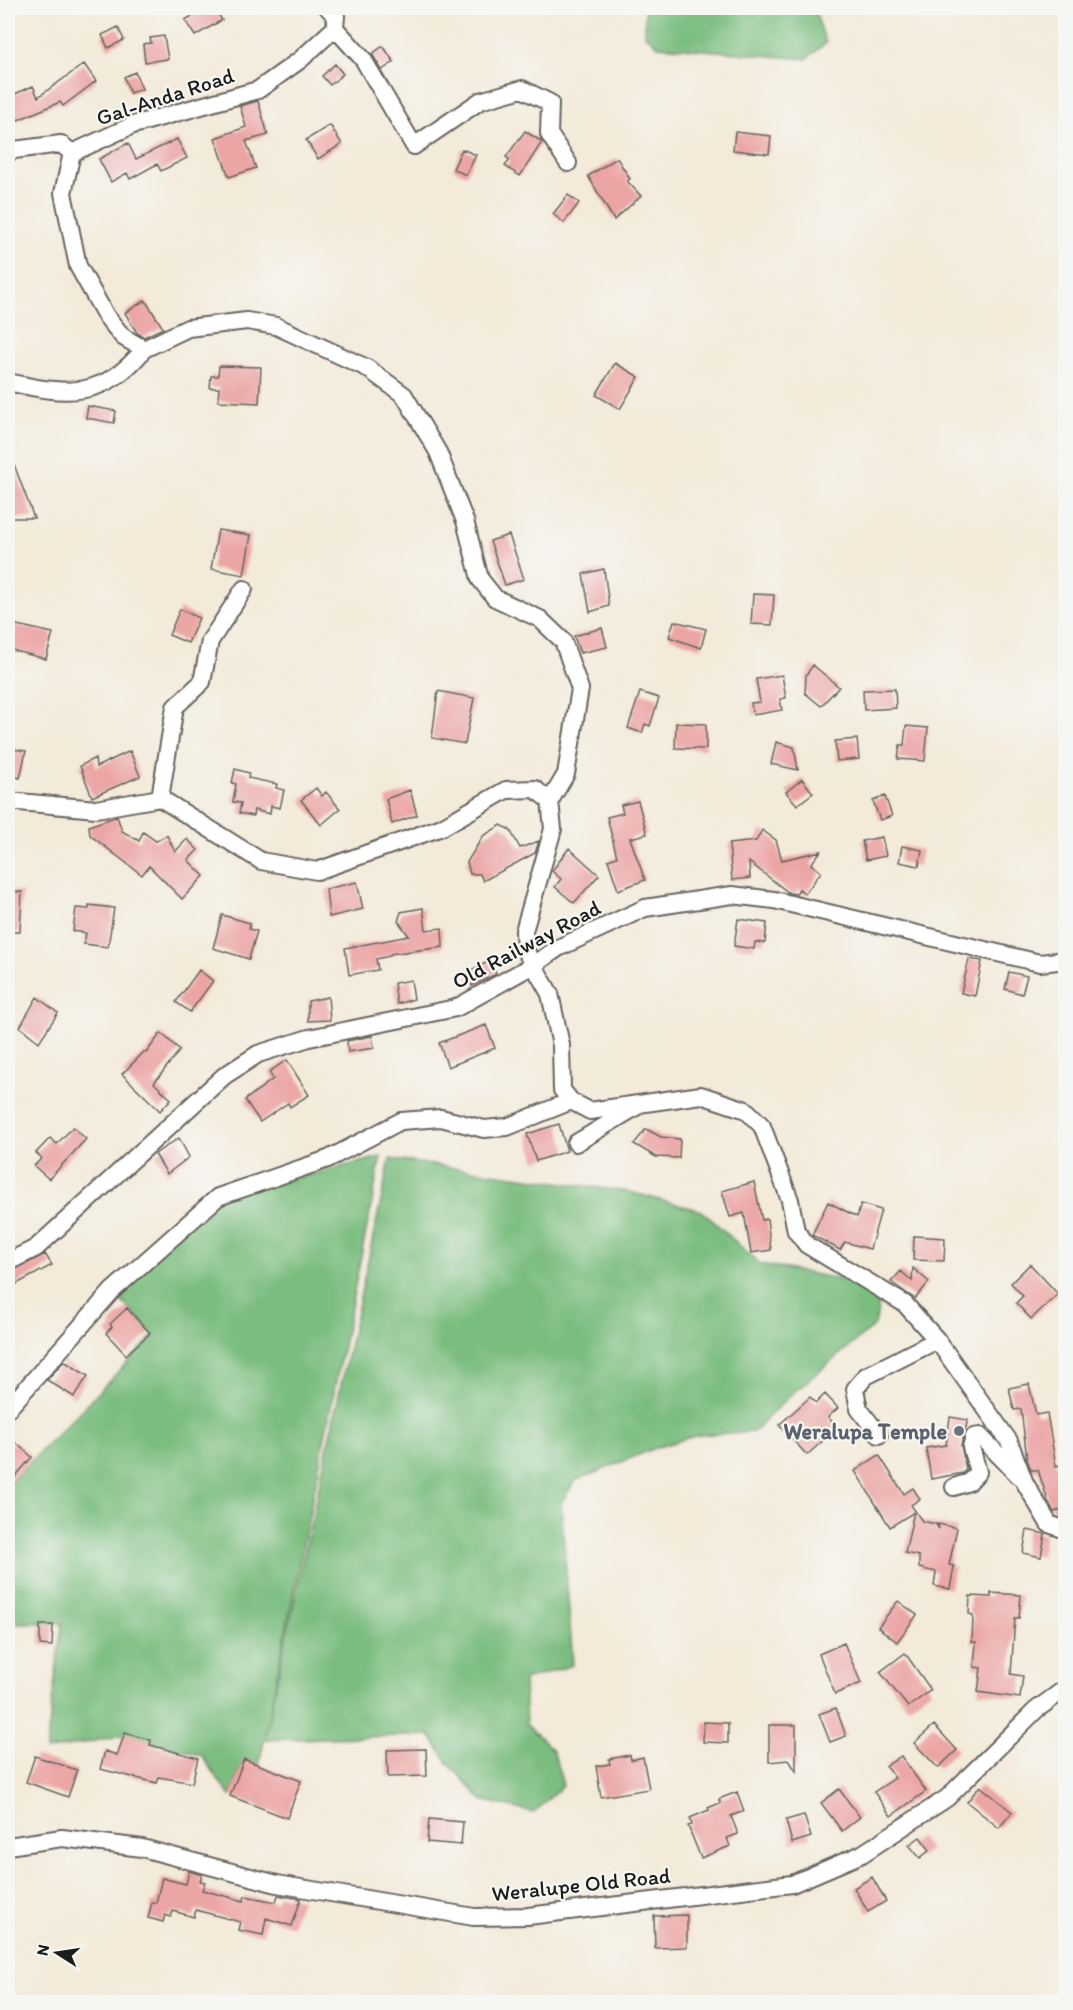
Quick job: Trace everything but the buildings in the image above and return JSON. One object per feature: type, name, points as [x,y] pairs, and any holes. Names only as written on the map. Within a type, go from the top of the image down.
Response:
[{"type":"street","points":[[328,8],[336,16],[335,28],[363,59],[414,146],[480,101],[522,88],[550,103],[549,134],[568,163]]},
{"type":"street","name":"Gal-Anda Road","points":[[72,153],[133,125],[258,90],[300,60],[335,28]]},
{"type":"street","points":[[8,153],[14,150],[61,144],[72,153],[63,193],[78,266],[106,315],[123,337],[144,349]]},
{"type":"street","points":[[8,382],[39,389],[86,391],[127,371],[144,349],[188,328],[247,321],[276,326],[367,368],[404,395],[438,452],[465,521],[480,579],[495,598],[540,619],[563,641],[580,689],[566,774],[550,801],[553,829],[524,931],[525,950],[550,994],[561,1045],[562,1090],[571,1101],[590,1111],[701,1095],[746,1110],[762,1126],[790,1200],[796,1231],[807,1245],[905,1304],[937,1340],[1009,1441],[1025,1483],[1049,1524],[1065,1530]]},
{"type":"street","points":[[160,798],[175,706],[202,682],[210,640],[244,589]]},
{"type":"street","points":[[8,801],[96,810],[160,798],[261,861],[317,871],[442,827],[506,790],[535,789],[550,801]]},
{"type":"street","name":"Old Railway Road","points":[[8,1262],[36,1248],[224,1076],[258,1054],[309,1038],[456,1008],[535,964],[558,948],[645,908],[732,895],[774,900],[1040,963],[1065,960]]},
{"type":"street","points":[[8,1409],[112,1291],[218,1197],[328,1159],[401,1121],[441,1118],[484,1129],[507,1127],[571,1101]]},
{"type":"street","points":[[576,1143],[644,1102]]},
{"type":"street","points":[[879,1435],[859,1409],[855,1389],[866,1376],[937,1340]]},
{"type":"street","points":[[954,1486],[969,1482],[978,1472],[971,1447],[974,1437],[980,1436],[1025,1483]]},
{"type":"street","name":"Weralupe Old Road","points":[[8,1846],[62,1838],[142,1848],[277,1884],[474,1917],[528,1916],[792,1884],[862,1854],[947,1797],[1036,1710],[1065,1688]]},
{"type":"green space","points":[[645,8],[814,8],[826,43],[806,59],[658,46],[645,35]]},
{"type":"green space","points":[[381,1157],[265,1735],[390,1159],[630,1192],[702,1211],[760,1264],[854,1282],[879,1303],[875,1325],[793,1393],[753,1432],[698,1435],[658,1447],[575,1481],[561,1503],[573,1665],[524,1680],[526,1724],[553,1750],[563,1785],[534,1813],[482,1800],[449,1764],[430,1735],[264,1740],[259,1765],[244,1760],[230,1796],[201,1755],[124,1735],[46,1751],[62,1623],[8,1623],[8,1485],[154,1335],[112,1291],[218,1197]]},
{"type":"place","name":"Weralupa Temple","points":[[959,1431]]}]
